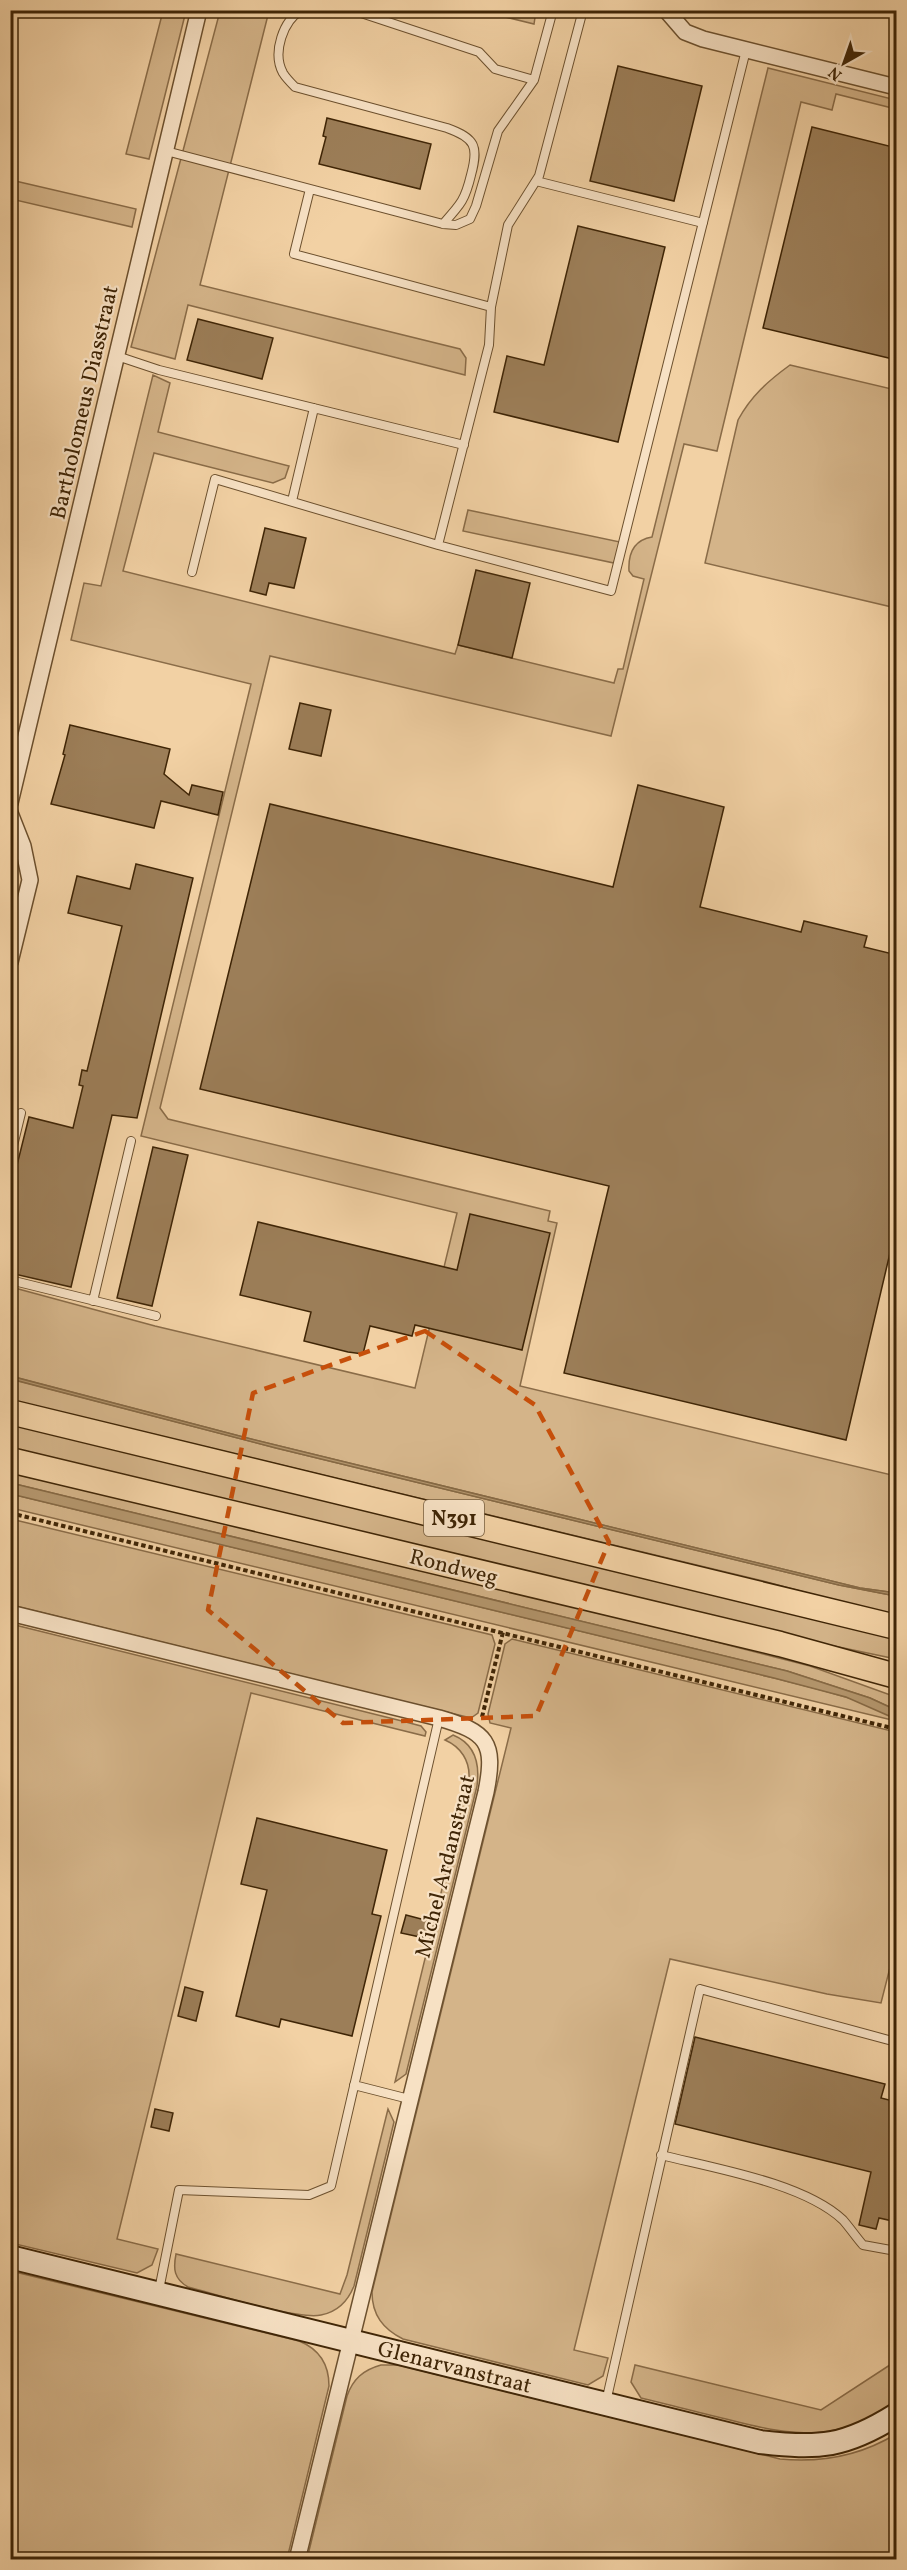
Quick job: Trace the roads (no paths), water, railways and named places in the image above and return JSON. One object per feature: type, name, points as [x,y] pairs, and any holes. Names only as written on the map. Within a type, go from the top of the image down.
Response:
[{"type":"main road","name":"Rondweg","points":[[10,1412],[897,1627]]},
{"type":"main road","name":"Rondweg","points":[[10,1460],[780,1644],[897,1676]]},
{"type":"street","name":"Bartholomeus Diasstraat","points":[[10,803],[15,768],[117,356],[199,10]]},
{"type":"street","points":[[666,10],[685,32],[703,39],[897,87]]},
{"type":"street","points":[[10,813],[24,846],[30,880],[10,962]]},
{"type":"street","points":[[10,1613],[439,1718]]},
{"type":"street","name":"Michel Ardanstraat","points":[[297,2559],[490,1771],[488,1749],[482,1736],[476,1731],[439,1718]]},
{"type":"street","name":"Glenarvanstraat","points":[[10,2257],[760,2442],[807,2447],[825,2446],[867,2433],[897,2415]]},
{"type":"lane","points":[[302,10],[293,15],[284,30],[279,54],[282,71],[295,87],[447,128],[463,134],[473,144],[477,154],[464,200],[444,224]]},
{"type":"lane","points":[[352,10],[479,52],[495,69],[534,80]]},
{"type":"lane","points":[[166,151],[444,224],[456,225],[470,219],[498,131],[534,80],[553,10]]},
{"type":"lane","points":[[438,545],[489,345],[491,307],[508,225],[536,181],[583,10]]},
{"type":"lane","points":[[192,572],[215,479],[438,545],[611,591],[746,50]]},
{"type":"lane","points":[[536,181],[703,223]]},
{"type":"lane","points":[[310,189],[294,254],[491,307]]},
{"type":"lane","points":[[117,356],[159,370],[464,445]]},
{"type":"lane","points":[[292,501],[314,408]]},
{"type":"lane","points":[[10,1158],[21,1113]]},
{"type":"lane","points":[[93,1300],[131,1141]]},
{"type":"lane","points":[[10,1280],[156,1316]]},
{"type":"lane","points":[[158,2293],[179,2190],[309,2195],[331,2186],[439,1718]]},
{"type":"lane","points":[[606,2403],[700,1989],[897,2042]]},
{"type":"lane","points":[[354,2085],[409,2099]]},
{"type":"lane","points":[[661,2155],[759,2180],[809,2198],[842,2220],[863,2245],[897,2251]]}]
